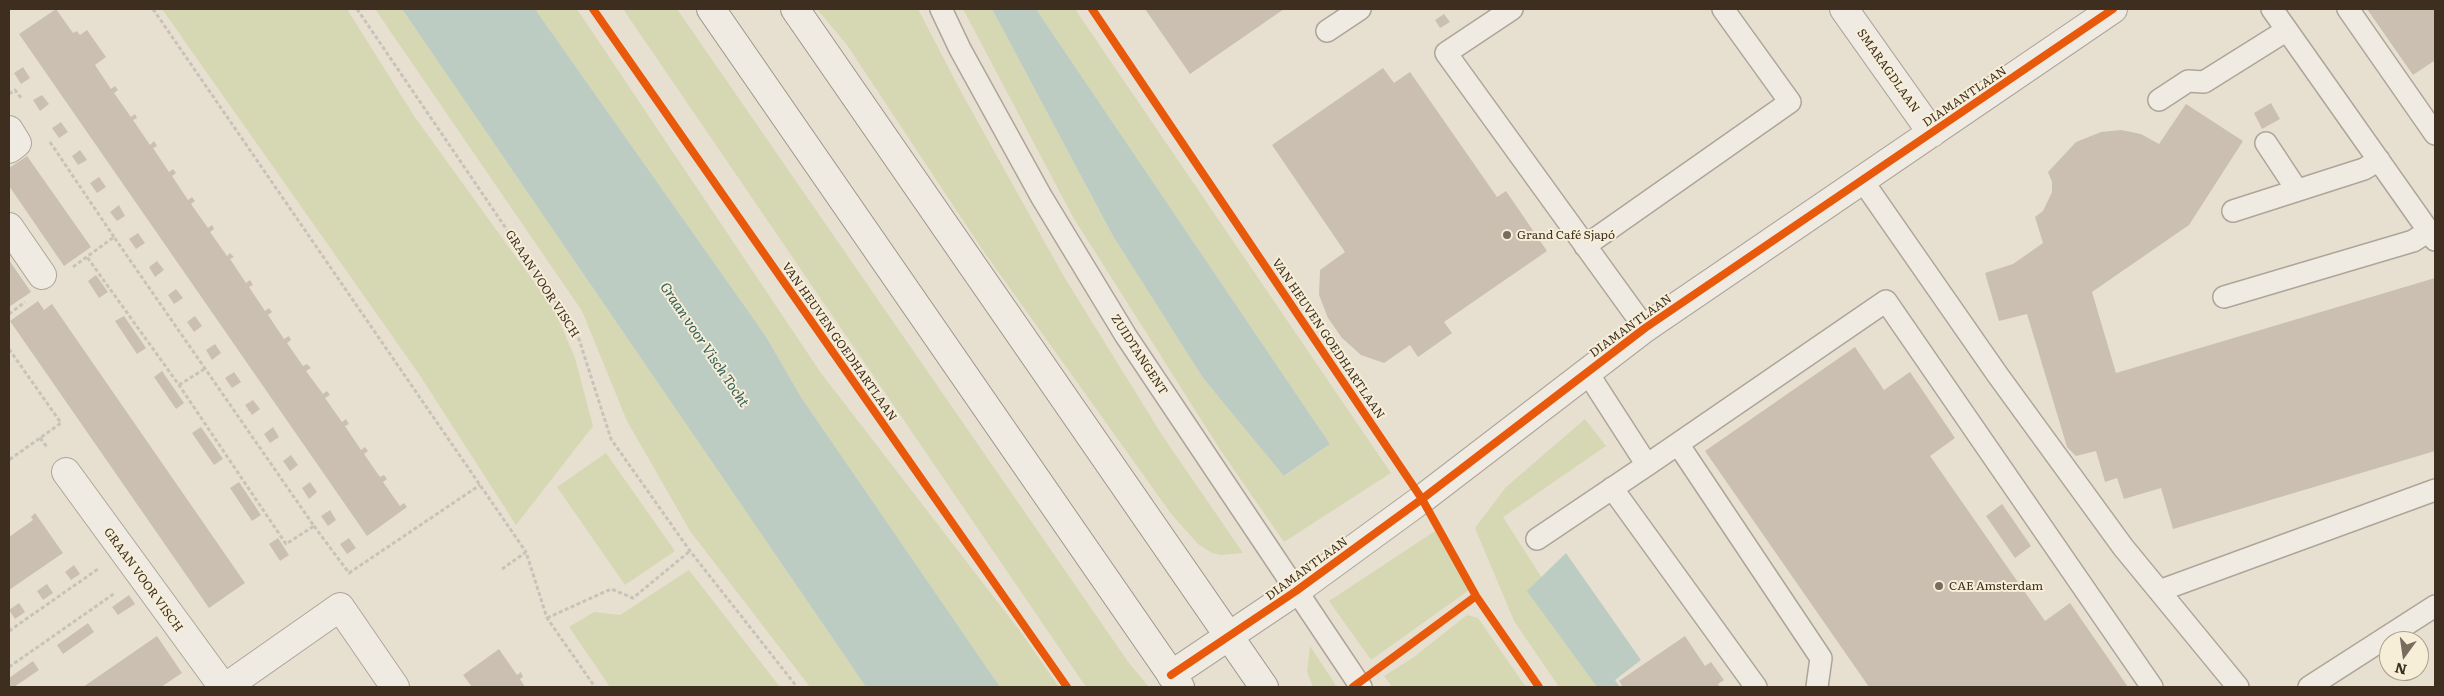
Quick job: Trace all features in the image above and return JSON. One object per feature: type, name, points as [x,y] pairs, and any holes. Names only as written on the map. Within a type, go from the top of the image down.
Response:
[{"type":"street","points":[[711,9],[1175,681]]},
{"type":"street","points":[[796,9],[1264,687]]},
{"type":"street","name":"SMARAGDLAAN","points":[[1844,9],[1932,133]]},
{"type":"street","name":"DIAMANTLAAN","points":[[1175,681],[1229,637],[1296,591],[1422,499],[1644,328],[2113,9]]},
{"type":"street","points":[[9,130],[17,143],[9,149]]},
{"type":"street","points":[[9,227],[42,276]]},
{"type":"street","name":"GRAAN VOOR VISCH","points":[[66,472],[224,687],[340,607],[395,687]]},
{"type":"lane","name":"ZUIDTANGENT","points":[[941,9],[960,49],[1041,196],[1121,328],[1361,687]]},
{"type":"lane","points":[[1327,31],[1360,9]]},
{"type":"lane","points":[[1512,9],[1446,53],[1644,328]]},
{"type":"lane","points":[[1586,246],[1790,102],[1723,9]]},
{"type":"lane","points":[[2224,297],[2432,236],[2272,9]]},
{"type":"lane","points":[[2348,9],[2435,134]]},
{"type":"lane","points":[[2159,100],[2188,81],[2204,82],[2287,30]]},
{"type":"lane","points":[[2266,143],[2297,190]]},
{"type":"lane","points":[[2233,212],[2364,169],[2379,160]]},
{"type":"lane","points":[[1862,180],[1997,374],[2123,547],[2238,687]]},
{"type":"lane","points":[[1537,539],[1886,301],[2152,687]]},
{"type":"lane","points":[[1587,372],[1647,465]]},
{"type":"lane","points":[[1678,444],[1821,658],[1817,687]]},
{"type":"lane","points":[[1612,488],[1756,687]]},
{"type":"lane","points":[[2159,591],[2435,490]]},
{"type":"lane","points":[[2309,687],[2435,606]]},
{"type":"path","points":[[153,9],[526,552],[547,618],[594,687]]},
{"type":"path","points":[[9,94],[16,90],[26,106]]},
{"type":"path","points":[[48,139],[314,526],[349,573],[480,486]]},
{"type":"path","points":[[114,237],[87,257],[179,385],[286,544],[314,526]]},
{"type":"path","points":[[9,349],[61,423],[9,460]]},
{"type":"path","points":[[179,385],[206,368]]},
{"type":"path","points":[[502,569],[526,552]]},
{"type":"path","points":[[547,618],[611,589],[633,598],[690,552]]},
{"type":"path","points":[[9,631],[105,564]]},
{"type":"path","points":[[9,667],[122,588]]},
{"type":"green space","points":[[162,9],[347,9],[414,116],[555,311],[575,358],[593,426],[516,525],[419,374]]},
{"type":"green space","points":[[375,9],[402,9],[866,687],[810,687],[690,531],[627,421],[582,311]]},
{"type":"green space","points":[[535,9],[577,9],[821,373],[1020,631],[1059,687],[1000,687],[801,397],[765,335]]},
{"type":"green space","points":[[623,9],[677,9],[1129,663],[1149,687],[1086,687]]},
{"type":"green space","points":[[817,9],[918,9],[959,88],[1063,275],[1162,435],[1243,553],[1221,555],[1212,553],[1198,544],[1172,515],[984,252],[847,45]]},
{"type":"green space","points":[[963,9],[992,9],[1113,236],[1203,378],[1285,476],[1330,444],[1036,9],[1075,9],[1391,473],[1284,542],[1221,451],[1073,217]]},
{"type":"green space","points":[[1585,419],[1606,446],[1503,517],[1542,578],[1528,591],[1597,687],[1559,687],[1514,621],[1475,528],[1506,487]]},
{"type":"green space","points":[[606,453],[675,551],[625,585],[557,487]]},
{"type":"green space","points":[[1435,531],[1469,590],[1371,660],[1329,601]]},
{"type":"green space","points":[[689,570],[780,687],[610,687],[569,627],[594,612],[620,615]]},
{"type":"green space","points":[[1467,615],[1478,618],[1526,687],[1392,687],[1384,676],[1414,657]]},
{"type":"green space","points":[[1310,646],[1337,687],[1313,687],[1307,672]]},
{"type":"water","name":"Graan voor Visch Tocht","points":[[402,9],[535,9],[765,335],[801,397],[1000,687],[866,687]]},
{"type":"water","points":[[992,9],[1036,9],[1330,444],[1284,476],[1203,378],[1113,236]]},
{"type":"water","points":[[1566,553],[1641,660],[1615,680],[1620,687],[1597,687],[1527,591]]},
{"type":"building","points":[[56,9],[73,33],[77,31],[80,35],[87,30],[106,57],[95,65],[111,89],[115,86],[118,90],[114,93],[131,117],[135,114],[137,118],[133,120],[150,145],[154,141],[157,146],[153,148],[169,172],[173,169],[176,173],[172,176],[188,200],[192,197],[195,201],[191,204],[208,228],[212,225],[214,229],[210,232],[227,256],[230,253],[234,257],[230,259],[246,283],[250,280],[253,285],[249,287],[265,311],[269,308],[272,312],[268,315],[284,339],[289,336],[291,340],[287,343],[303,366],[307,364],[311,368],[306,371],[323,394],[327,391],[330,395],[325,398],[342,422],[346,419],[349,424],[345,426],[361,450],[365,447],[368,451],[364,454],[380,477],[384,475],[387,479],[383,482],[400,506],[404,503],[407,507],[367,536],[19,34]]},
{"type":"building","points":[[1145,9],[1284,9],[1190,74]]},
{"type":"building","points":[[2367,9],[2435,9],[2435,62],[2413,75]]},
{"type":"building","points":[[1444,14],[1450,22],[1440,28],[1435,20]]},
{"type":"building","points":[[23,67],[30,78],[21,84],[14,73]]},
{"type":"building","points":[[1383,68],[1394,83],[1410,72],[1497,197],[1506,191],[1547,251],[1444,322],[1452,333],[1418,357],[1410,345],[1384,363],[1361,355],[1342,338],[1328,318],[1319,295],[1320,270],[1345,252],[1272,145]]},
{"type":"building","points":[[42,95],[49,104],[40,111],[33,100]]},
{"type":"building","points":[[2271,103],[2280,119],[2262,129],[2254,113]]},
{"type":"building","points":[[2186,104],[2243,141],[2189,225],[2092,292],[2116,373],[2435,278],[2435,451],[2173,529],[2161,488],[2124,499],[2117,478],[2105,482],[2096,451],[2076,456],[2067,447],[2027,314],[1999,321],[1985,273],[2013,264],[2043,243],[2035,217],[2043,211],[2052,192],[2052,182],[2048,172],[2076,142],[2101,132],[2121,130],[2141,134],[2159,144]]},
{"type":"building","points":[[61,122],[68,132],[59,138],[52,128]]},
{"type":"building","points":[[80,150],[87,160],[78,165],[72,156]]},
{"type":"building","points":[[27,156],[91,247],[64,266],[9,186],[9,168]]},
{"type":"building","points":[[99,177],[106,187],[97,193],[90,183]]},
{"type":"building","points":[[119,205],[125,216],[117,221],[110,212]]},
{"type":"building","points":[[138,233],[145,243],[136,249],[129,239]]},
{"type":"building","points":[[9,260],[31,292],[9,307]]},
{"type":"building","points":[[157,261],[164,270],[155,277],[149,267]]},
{"type":"building","points":[[96,275],[108,292],[99,298],[88,281]]},
{"type":"building","points":[[176,289],[183,298],[174,304],[168,295]]},
{"type":"building","points":[[38,301],[44,310],[52,304],[245,583],[209,608],[10,321]]},
{"type":"building","points":[[124,316],[146,348],[137,354],[115,321]]},
{"type":"building","points":[[195,316],[202,326],[194,332],[187,322]]},
{"type":"building","points":[[215,344],[221,353],[212,360],[206,350]]},
{"type":"building","points":[[1855,347],[1884,390],[1910,372],[1955,438],[1930,456],[2045,621],[2070,603],[2128,687],[1869,687],[1705,451]]},
{"type":"building","points":[[162,371],[184,403],[176,409],[154,377]]},
{"type":"building","points":[[234,372],[241,382],[232,388],[225,378]]},
{"type":"building","points":[[253,400],[260,409],[252,415],[245,405]]},
{"type":"building","points":[[201,427],[223,459],[214,465],[192,433]]},
{"type":"building","points":[[273,427],[279,437],[270,443],[264,434]]},
{"type":"building","points":[[291,455],[298,465],[290,471],[283,461]]},
{"type":"building","points":[[239,482],[261,515],[252,521],[230,488]]},
{"type":"building","points":[[310,482],[317,492],[309,499],[302,488]]},
{"type":"building","points":[[2002,504],[2031,546],[2015,558],[1986,516]]},
{"type":"building","points":[[330,510],[336,520],[328,526],[321,516]]},
{"type":"building","points":[[35,513],[63,553],[9,590],[9,537],[33,520],[31,517]]},
{"type":"building","points":[[278,538],[289,555],[280,561],[269,544]]},
{"type":"building","points":[[349,538],[356,548],[347,554],[340,544]]},
{"type":"building","points":[[74,565],[80,574],[71,580],[65,572]]},
{"type":"building","points":[[47,584],[53,593],[43,600],[37,591]]},
{"type":"building","points":[[129,595],[135,604],[118,615],[112,607]]},
{"type":"building","points":[[19,603],[25,612],[15,619],[9,610]]},
{"type":"building","points":[[88,623],[94,632],[63,654],[57,645]]},
{"type":"building","points":[[157,636],[182,673],[161,687],[83,687]]},
{"type":"building","points":[[1685,636],[1705,666],[1711,662],[1724,680],[1718,684],[1720,687],[1623,687],[1619,681]]},
{"type":"building","points":[[499,649],[517,675],[521,672],[523,677],[520,679],[525,687],[472,687],[463,675]]},
{"type":"building","points":[[33,661],[39,670],[14,687],[9,687],[9,678]]},
{"type":"cycle path","name":"VAN HEUVEN GOEDHARTLAAN","points":[[593,9],[1067,687]]},
{"type":"cycle path","name":"VAN HEUVEN GOEDHARTLAAN","points":[[1092,9],[1422,499],[1476,596],[1539,687]]},
{"type":"cycle path","points":[[1171,675],[1296,591],[1422,499],[1645,328],[2113,9]]},
{"type":"cycle path","points":[[1353,687],[1476,596]]},
{"type":"place","name":"Grand Café Sjapó","points":[[1507,235]]},
{"type":"place","name":"CAE Amsterdam","points":[[1939,586]]}]
